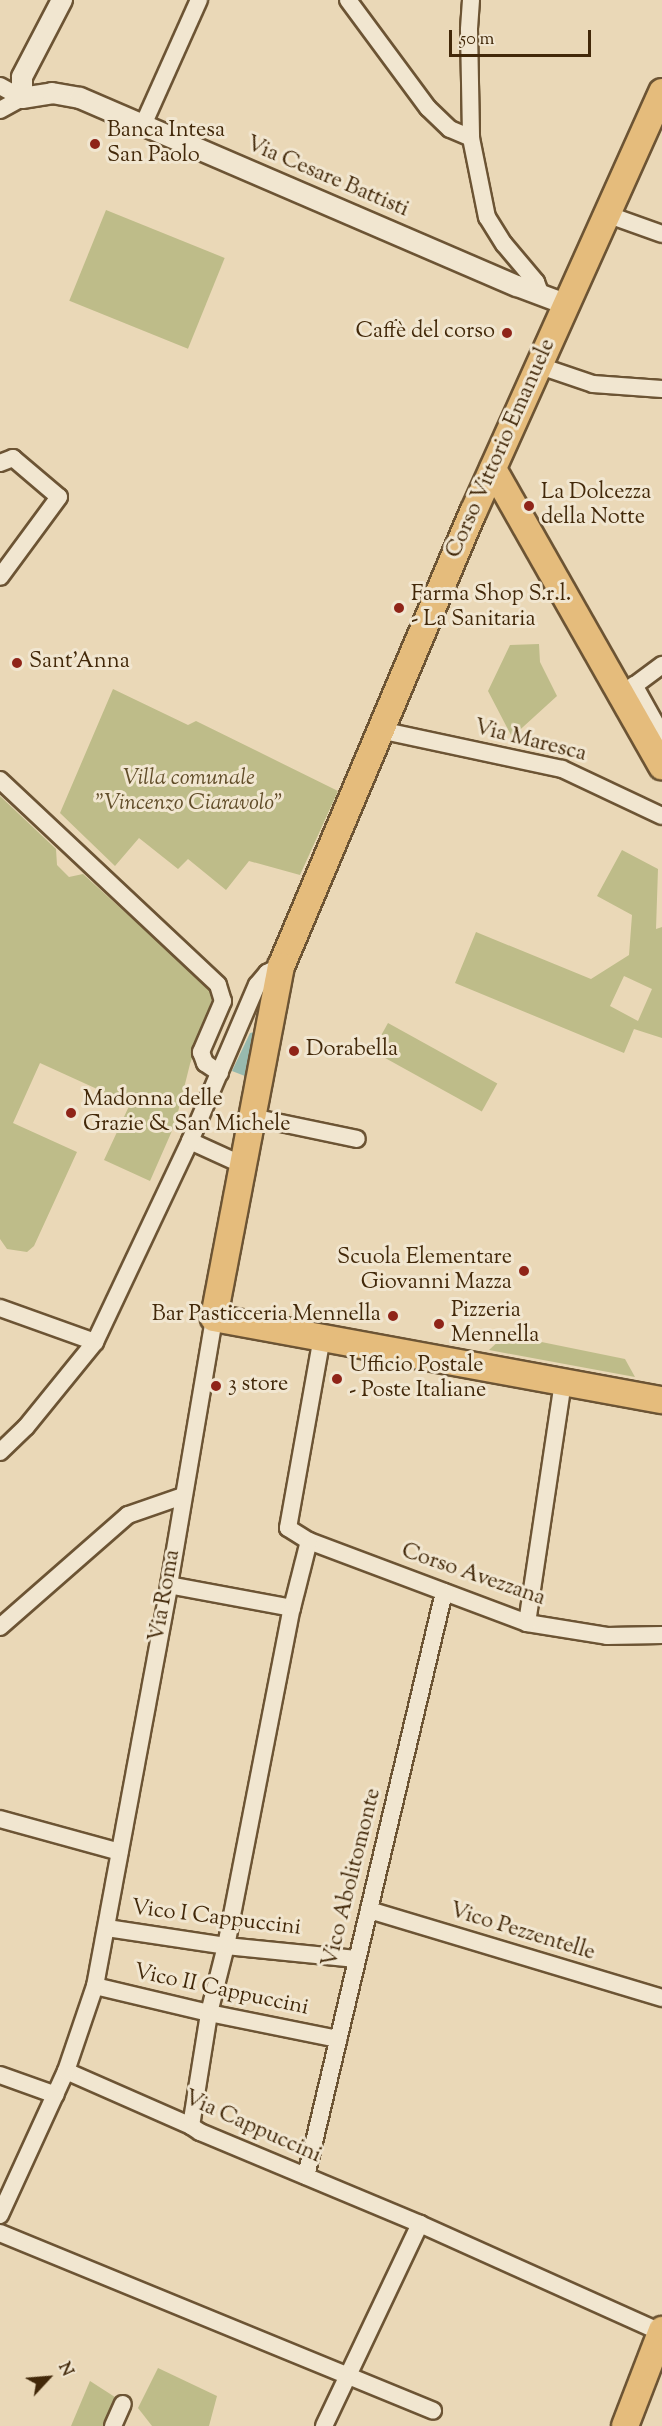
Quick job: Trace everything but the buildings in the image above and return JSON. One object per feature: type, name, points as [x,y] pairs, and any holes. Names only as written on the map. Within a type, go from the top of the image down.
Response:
[{"type":"main road","name":"Corso Vittorio Emanuele","points":[[252,1117],[281,966],[493,469],[662,92]]},
{"type":"main road","points":[[493,469],[628,690],[662,766]]},
{"type":"main road","name":"Via Roma","points":[[214,1318],[252,1117]]},
{"type":"main road","points":[[214,1318],[662,1400]]},
{"type":"main road","points":[[626,2426],[662,2332]]},
{"type":"street","points":[[0,86],[22,98],[22,77],[62,0]]},
{"type":"street","points":[[143,125],[199,0]]},
{"type":"street","points":[[348,0],[428,108],[450,129],[471,138]]},
{"type":"street","points":[[471,0],[469,30],[471,138],[487,217],[504,244],[536,282],[541,295]]},
{"type":"street","name":"Via Cesare Battisti","points":[[0,111],[22,98],[52,93],[80,98],[568,305]]},
{"type":"street","points":[[606,214],[662,234]]},
{"type":"street","points":[[540,366],[593,384],[662,389]]},
{"type":"street","points":[[0,464],[13,458],[59,498],[0,577]]},
{"type":"street","points":[[662,665],[628,690],[662,735]]},
{"type":"street","name":"Via Maresca","points":[[380,730],[562,769],[662,816]]},
{"type":"street","points":[[0,780],[218,985],[223,1001],[201,1052],[205,1063],[220,1073]]},
{"type":"street","points":[[0,1452],[26,1427],[94,1342],[190,1141],[257,985],[267,973],[281,966]]},
{"type":"street","points":[[252,1117],[357,1139]]},
{"type":"street","points":[[190,1141],[243,1165]]},
{"type":"street","points":[[0,1308],[94,1342]]},
{"type":"street","name":"Via Roma","points":[[0,2215],[66,2071],[95,1986],[169,1586],[214,1318]]},
{"type":"street","points":[[191,2126],[209,2013],[226,1946],[292,1608],[309,1541],[288,1528],[322,1337]]},
{"type":"street","points":[[527,1623],[563,1382]]},
{"type":"street","points":[[0,1627],[128,1515],[183,1496]]},
{"type":"street","name":"Corso Avezzana","points":[[309,1541],[527,1623],[607,1636],[662,1635]]},
{"type":"street","points":[[169,1586],[292,1608]]},
{"type":"street","name":"Vico Abolitomonte","points":[[306,2176],[444,1592]]},
{"type":"street","points":[[0,1820],[120,1852]]},
{"type":"street","name":"Vico Pezzentelle","points":[[369,1910],[662,1998]]},
{"type":"street","name":"Vico I Cappuccini","points":[[107,1928],[226,1946],[356,1959]]},
{"type":"street","name":"Vico II Cappuccini","points":[[95,1986],[209,2013],[338,2039]]},
{"type":"street","name":"Via Cappuccini","points":[[66,2071],[200,2132],[420,2224],[662,2332]]},
{"type":"street","points":[[0,2075],[56,2095]]},
{"type":"street","points":[[324,2426],[420,2224]]},
{"type":"street","points":[[0,2233],[433,2411]]},
{"type":"street","points":[[113,2426],[123,2404]]},
{"type":"green space","points":[[106,210],[225,258],[188,349],[69,301]]},
{"type":"green space","points":[[539,644],[540,662],[557,696],[512,737],[488,691],[510,645]]},
{"type":"green space","name":"Villa comunale \"Vincenzo Ciaravolo\"","points":[[113,689],[188,725],[196,721],[338,791],[300,875],[249,861],[226,890],[188,859],[178,869],[139,838],[115,866],[60,813]]},
{"type":"green space","points":[[0,796],[56,849],[57,865],[69,877],[83,874],[214,993],[190,1064],[175,1124],[150,1181],[104,1160],[130,1104],[40,1063],[13,1123],[77,1152],[34,1246],[27,1252],[7,1249],[0,1239]]},
{"type":"green space","points":[[622,850],[658,869],[656,929],[662,927],[662,1038],[634,1029],[624,1053],[455,983],[476,932],[591,979],[629,955],[632,915],[597,896]],"holes":[[[624,976],[652,989],[638,1021],[610,1006]]]},
{"type":"green space","points":[[388,1023],[497,1084],[482,1112],[372,1051]]},
{"type":"green space","points":[[512,1336],[625,1359],[635,1377],[489,1350],[501,1339]]},
{"type":"green space","points":[[158,2368],[217,2396],[209,2426],[152,2426],[138,2408]]},
{"type":"green space","points":[[90,2381],[118,2399],[107,2426],[71,2426]]},
{"type":"water","points":[[250,1033],[258,1033],[250,1078],[232,1071]]},
{"type":"place","name":"Banca Intesa San Paolo","points":[[95,144]]},
{"type":"place","name":"Caffè del corso","points":[[507,333]]},
{"type":"place","name":"La Dolcezza della Notte","points":[[529,506]]},
{"type":"place","name":"Farma Shop S.r.l. - La Sanitaria","points":[[399,608]]},
{"type":"place","name":"Sant'Anna","points":[[17,663]]},
{"type":"place","name":"Dorabella","points":[[294,1051]]},
{"type":"place","name":"Madonna delle Grazie & San Michele","points":[[71,1113]]},
{"type":"place","name":"Scuola Elementare Giovanni Mazza","points":[[524,1271]]},
{"type":"place","name":"Bar Pasticceria Mennella","points":[[393,1316]]},
{"type":"place","name":"Pizzeria Mennella","points":[[439,1324]]},
{"type":"place","name":"Ufficio Postale - Poste Italiane","points":[[337,1379]]},
{"type":"place","name":"3 store","points":[[216,1386]]}]
